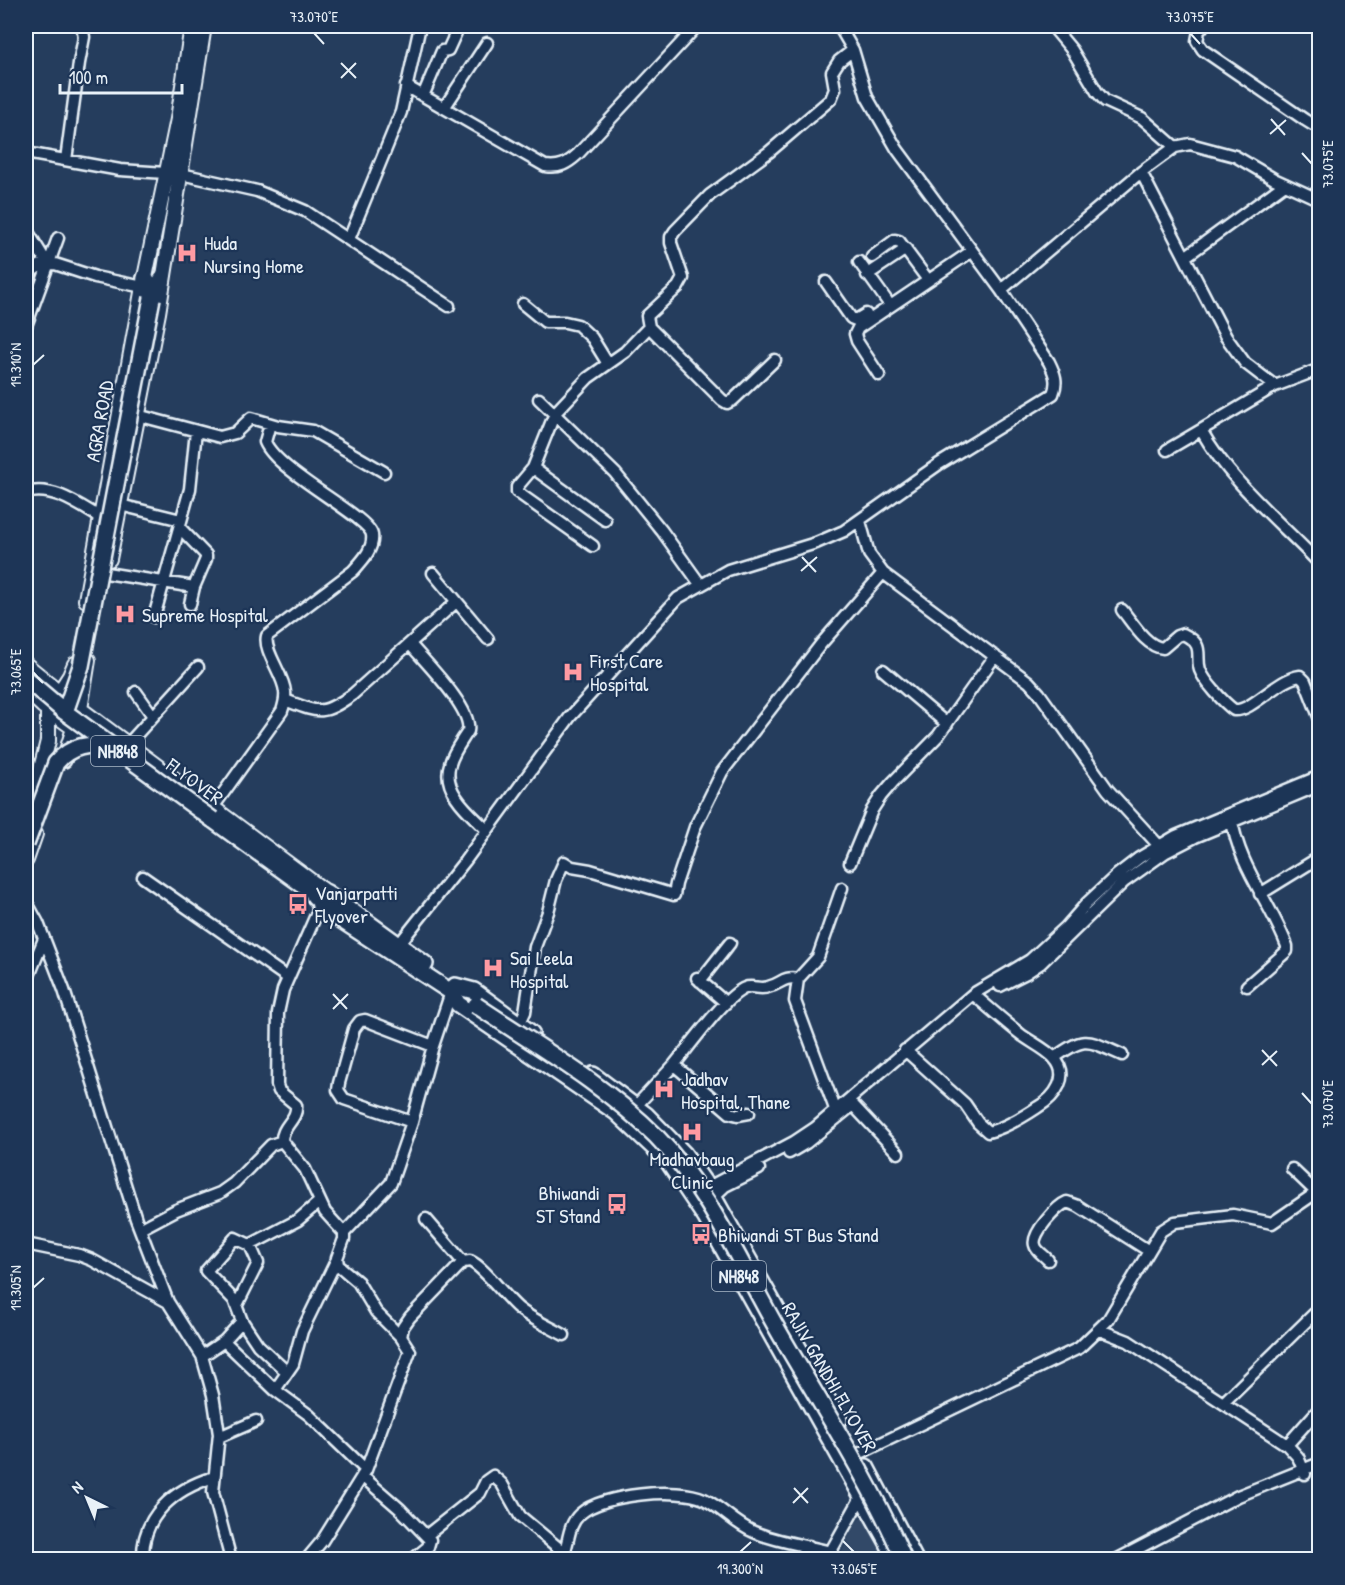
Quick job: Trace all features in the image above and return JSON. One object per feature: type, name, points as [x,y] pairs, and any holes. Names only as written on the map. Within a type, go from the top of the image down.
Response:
[{"type":"highway","points":[[73,711],[151,287]]},
{"type":"highway","name":"FLYOVER","points":[[26,679],[120,746],[318,897]]},
{"type":"highway","points":[[26,844],[56,763],[62,755],[88,745],[120,746]]},
{"type":"highway","name":"NH848","points":[[318,897],[457,992],[474,991],[635,1107],[684,1154],[710,1192],[872,1478],[915,1560]]},
{"type":"highway","name":"NH848","points":[[457,992],[458,1004],[616,1112],[667,1160],[696,1202],[862,1495],[896,1560]]},
{"type":"highway","name":"RAJIV GANDHI FLYOVER","points":[[457,992],[610,1096],[655,1135],[677,1158],[717,1219],[858,1469],[904,1560]]},
{"type":"main road","name":"AGRA ROAD","points":[[174,174],[192,26]]},
{"type":"main road","name":"AGRA ROAD","points":[[48,710],[74,666],[101,518],[204,26]]},
{"type":"main road","name":"AGRA ROAD","points":[[26,860],[74,728],[73,711],[106,573],[158,313],[151,287]]},
{"type":"main road","points":[[26,665],[60,693],[73,711]]},
{"type":"main road","points":[[26,690],[48,710],[203,821],[318,897]]},
{"type":"main road","points":[[26,815],[48,741],[48,710]]},
{"type":"main road","points":[[120,746],[212,808],[318,897]]},
{"type":"street","points":[[66,160],[84,37],[82,26]]},
{"type":"street","points":[[349,238],[401,112],[420,26]]},
{"type":"street","points":[[423,96],[442,51],[448,50],[459,26]]},
{"type":"street","points":[[406,86],[545,166],[558,168],[578,154],[697,26]]},
{"type":"street","points":[[395,949],[570,717],[678,598],[728,570],[816,543],[844,531],[939,464],[1053,394],[1056,386],[1055,374],[1049,362],[1001,290],[897,149],[867,97],[853,50],[839,26]]},
{"type":"street","points":[[1053,26],[1072,50],[1097,92],[1105,101],[1142,118],[1175,147]]},
{"type":"street","points":[[1203,26],[1199,31],[1197,41],[1203,50],[1305,120],[1313,125],[1320,125]]},
{"type":"street","points":[[444,108],[487,44]]},
{"type":"street","points":[[775,360],[727,403],[649,327],[647,316],[678,287],[683,278],[671,243],[671,237],[675,231],[710,195],[769,152],[831,99],[835,89],[831,72],[839,61],[853,50]]},
{"type":"street","points":[[1001,290],[1141,172],[1175,147],[1190,144],[1235,156],[1285,184],[1320,200]]},
{"type":"street","points":[[26,153],[120,170],[174,174],[257,191],[305,211],[449,306]]},
{"type":"street","points":[[1141,172],[1226,337],[1245,363],[1275,386]]},
{"type":"street","points":[[1185,257],[1285,184]]},
{"type":"street","points":[[26,230],[48,263]]},
{"type":"street","points":[[26,326],[58,238]]},
{"type":"street","points":[[872,257],[897,240],[925,276]]},
{"type":"street","points":[[826,282],[856,320],[970,248]]},
{"type":"street","points":[[879,375],[856,341],[855,334],[858,328],[970,248]]},
{"type":"street","points":[[867,275],[906,249]]},
{"type":"street","points":[[859,262],[887,301]]},
{"type":"street","points":[[26,274],[48,263],[95,277],[151,287]]},
{"type":"street","points":[[523,304],[545,322],[565,322],[578,325],[588,332],[608,364]]},
{"type":"street","points":[[593,546],[517,492],[517,487],[533,468],[555,413],[588,378],[626,352],[649,327]]},
{"type":"street","points":[[1167,450],[1275,386],[1320,369]]},
{"type":"street","points":[[539,399],[615,473],[662,531],[700,584]]},
{"type":"street","points":[[137,415],[220,437],[235,433],[251,418],[270,424],[314,431],[384,472]]},
{"type":"street","points":[[203,821],[282,711],[285,689],[267,646],[267,636],[353,571],[364,559],[373,538],[372,532],[363,521],[311,487],[272,453],[265,442],[270,424]]},
{"type":"street","points":[[1201,430],[1224,466],[1273,520],[1320,564]]},
{"type":"street","points":[[154,616],[192,475],[196,432]]},
{"type":"street","points":[[533,468],[605,520]]},
{"type":"street","points":[[26,493],[36,490],[51,492],[101,518]]},
{"type":"street","points":[[120,505],[180,524],[206,555],[205,564],[189,604]]},
{"type":"street","points":[[860,521],[864,543],[883,573],[1015,670],[1039,693],[1108,790],[1162,849]]},
{"type":"street","points":[[106,573],[194,587]]},
{"type":"street","points":[[433,573],[488,639]]},
{"type":"street","points":[[519,1025],[525,1012],[535,947],[564,862],[572,867],[590,870],[674,895],[696,827],[722,772],[821,644],[883,573]]},
{"type":"street","points":[[285,700],[318,711],[334,707],[352,695],[456,602]]},
{"type":"street","points":[[1122,610],[1147,640],[1158,648],[1163,648],[1177,636],[1183,634],[1191,640],[1200,652],[1199,666],[1204,676],[1234,710],[1243,709],[1283,682],[1300,676],[1305,681],[1320,719]]},
{"type":"street","points":[[410,644],[448,689],[467,719],[468,731],[450,761],[448,771],[458,801],[487,830]]},
{"type":"street","points":[[850,863],[881,796],[926,751],[995,657]]},
{"type":"street","points":[[120,746],[153,716],[198,667]]},
{"type":"street","points":[[883,670],[947,724]]},
{"type":"street","points":[[136,692],[153,716]]},
{"type":"street","points":[[837,1115],[907,1052],[976,996],[1030,960],[1114,885],[1162,849],[1320,776]]},
{"type":"street","points":[[1231,818],[1320,785]]},
{"type":"street","points":[[1231,818],[1240,853],[1260,894],[1274,914],[1286,943],[1283,954],[1247,986]]},
{"type":"street","points":[[1260,894],[1320,856]]},
{"type":"street","points":[[143,877],[288,978]]},
{"type":"street","points":[[837,1115],[795,1001],[798,979],[818,957],[842,888]]},
{"type":"street","points":[[282,1141],[285,1130],[297,1111],[296,1105],[279,1091],[277,1085],[279,1004],[318,897]]},
{"type":"street","points":[[26,901],[44,939],[71,1010],[140,1229],[168,1302],[202,1356],[213,1395],[219,1437],[213,1492],[231,1560]]},
{"type":"street","points":[[26,983],[44,939]]},
{"type":"street","points":[[726,1002],[699,980],[729,943]]},
{"type":"street","points":[[635,1107],[675,1065],[726,1002],[745,987],[764,989],[787,978],[798,979]]},
{"type":"street","points":[[344,1233],[391,1183],[412,1122],[433,1046],[457,992]]},
{"type":"street","points":[[907,1052],[965,1104],[978,1123],[988,1132],[1022,1117],[1053,1097],[1061,1080],[1061,1069],[1054,1058],[1020,1034],[976,996]]},
{"type":"street","points":[[412,1122],[344,1099],[338,1090],[339,1083],[354,1029],[360,1021],[365,1020],[433,1046]]},
{"type":"street","points":[[1054,1058],[1083,1041],[1094,1043],[1122,1055]]},
{"type":"street","points":[[696,1202],[853,1105],[907,1052]]},
{"type":"street","points":[[562,1074],[571,1060]]},
{"type":"street","points":[[675,1065],[730,1113],[738,1115],[749,1113]]},
{"type":"street","points":[[853,1105],[898,1153]]},
{"type":"street","points":[[140,1229],[176,1210],[220,1193],[234,1183],[271,1145],[282,1141]]},
{"type":"street","points":[[275,1390],[296,1357],[302,1330],[336,1261],[344,1239],[344,1233],[319,1202],[305,1169],[282,1141]]},
{"type":"street","points":[[842,1461],[1080,1348],[1108,1320],[1161,1232],[1175,1222],[1233,1215],[1272,1223],[1318,1191],[1292,1169]]},
{"type":"street","points":[[250,1245],[298,1220],[319,1202]]},
{"type":"street","points":[[1048,1260],[1036,1248],[1034,1238],[1057,1208],[1066,1202],[1078,1206],[1149,1251]]},
{"type":"street","points":[[426,1220],[463,1262],[474,1263],[518,1307],[564,1335]]},
{"type":"street","points":[[237,1305],[258,1263],[250,1245],[235,1238],[207,1271],[234,1300],[242,1321],[258,1345],[287,1372]]},
{"type":"street","points":[[26,1244],[92,1260],[168,1302]]},
{"type":"street","points":[[306,1560],[322,1540],[364,1473],[410,1351],[401,1337],[376,1312],[358,1282],[336,1261]]},
{"type":"street","points":[[401,1337],[401,1331],[406,1322],[463,1262]]},
{"type":"street","points":[[1223,1403],[1320,1308]]},
{"type":"street","points":[[202,1356],[224,1341],[242,1321]]},
{"type":"street","points":[[1100,1330],[1128,1341],[1287,1445],[1298,1457],[1304,1471]]},
{"type":"street","points":[[224,1341],[275,1390],[309,1414],[364,1473],[427,1535],[430,1540],[428,1547],[412,1560]]},
{"type":"street","points":[[1287,1445],[1320,1408]]},
{"type":"street","points":[[219,1437],[256,1421]]},
{"type":"street","points":[[1130,1560],[1238,1496],[1320,1463]]},
{"type":"street","points":[[1304,1471],[1320,1469]]},
{"type":"street","points":[[143,1560],[144,1536],[152,1520],[162,1508],[186,1487],[214,1476]]},
{"type":"street","points":[[427,1535],[480,1493],[486,1481],[493,1476],[502,1484],[520,1516],[566,1557]]},
{"type":"street","points":[[566,1557],[567,1538],[572,1526],[579,1515],[590,1507],[612,1499],[678,1493],[703,1499],[740,1526],[753,1532],[809,1546],[828,1556],[872,1478]]},
{"type":"street","points":[[1116,1560],[1167,1538]]},
{"type":"street","points":[[796,1560],[809,1546]]},
{"type":"shaded area","points":[[861,1518],[868,1518],[891,1560],[838,1560],[855,1524]]},
{"type":"place","name":"Huda Nursing Home","points":[[187,253]]},
{"type":"place","name":"Supreme Hospital","points":[[125,614]]},
{"type":"place","name":"First Care Hospital","points":[[573,672]]},
{"type":"place","name":"Vanjarpatti Flyover","points":[[298,904]]},
{"type":"place","name":"Sai Leela Hospital","points":[[493,968]]},
{"type":"place","name":"Jadhav Hospital, Thane","points":[[664,1089]]},
{"type":"place","name":"Madhavbaug Clinic","points":[[692,1132]]},
{"type":"place","name":"Bhiwandi ST Stand","points":[[617,1204]]},
{"type":"place","name":"Bhiwandi ST Bus Stand","points":[[701,1234]]}]
